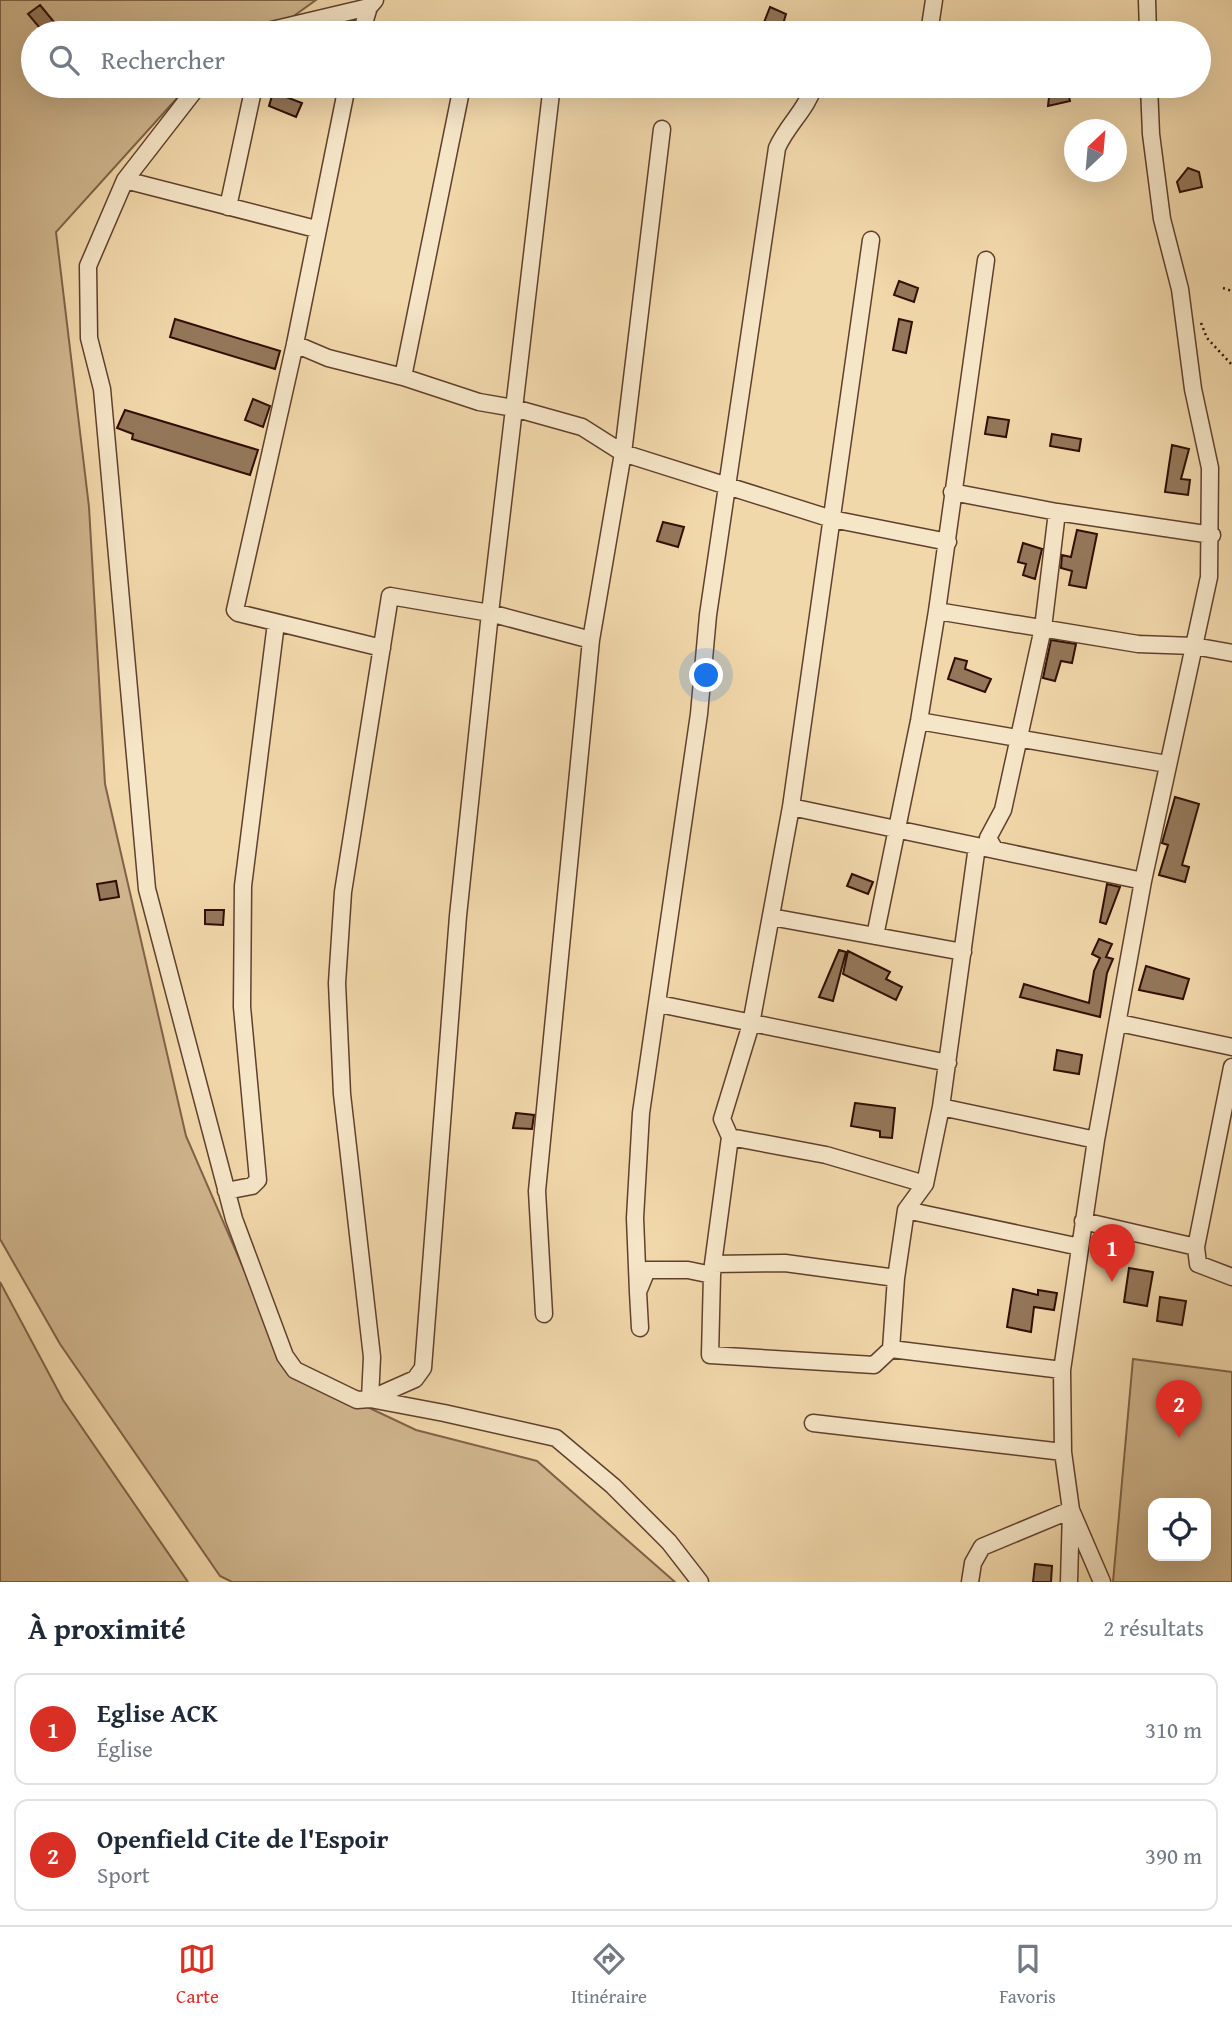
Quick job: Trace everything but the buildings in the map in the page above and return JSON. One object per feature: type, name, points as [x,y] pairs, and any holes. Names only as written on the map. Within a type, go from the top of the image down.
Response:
[{"type":"street","points":[[931,21],[934,0]]},
{"type":"street","points":[[1147,0],[1148,21]]},
{"type":"street","points":[[306,21],[372,4]]},
{"type":"street","points":[[366,21],[372,4]]},
{"type":"street","points":[[189,98],[125,180],[88,266],[89,338],[102,389],[147,889],[226,1191],[289,1364],[295,1370],[357,1400],[370,1399],[556,1438],[613,1486],[669,1542],[700,1582]]},
{"type":"street","points":[[228,207],[251,98]]},
{"type":"street","points":[[344,98],[295,344],[236,610],[238,613],[276,623],[382,648]]},
{"type":"street","points":[[403,377],[460,98]]},
{"type":"street","points":[[370,1399],[415,1379],[424,1368],[458,916],[490,613],[550,98]]},
{"type":"street","points":[[640,1328],[635,1218],[641,1112],[659,1004],[699,714],[708,615],[777,148],[791,121],[810,98]]},
{"type":"street","points":[[1069,1582],[1071,1510],[1063,1452],[1062,1370],[1096,1140],[1143,881],[1209,577],[1212,535],[1210,468],[1193,389],[1180,289],[1162,219],[1151,134],[1150,98]]},
{"type":"street","points":[[544,1314],[537,1191],[591,640],[622,453],[662,129]]},
{"type":"street","points":[[125,180],[316,229]]},
{"type":"street","points":[[871,240],[791,807],[751,1024],[722,1119],[730,1137],[712,1269],[710,1354],[874,1365],[891,1349],[896,1279],[906,1210],[925,1184],[941,1107],[977,846]]},
{"type":"street","points":[[875,936],[919,720],[937,611],[986,260]]},
{"type":"street","points":[[295,344],[328,358],[403,377],[479,402],[514,408],[582,427],[622,453],[832,519],[948,542]]},
{"type":"street","points":[[952,492],[1057,512],[1212,535]]},
{"type":"street","points":[[995,850],[988,838],[1003,810],[1043,628],[1057,512]]},
{"type":"street","points":[[370,1399],[372,1357],[342,1094],[337,984],[343,892],[391,595],[490,613],[591,640]]},
{"type":"street","points":[[937,611],[1138,644],[1194,646],[1232,653]]},
{"type":"street","points":[[226,1191],[253,1186],[258,1180],[242,1007],[243,887],[276,623]]},
{"type":"street","points":[[919,720],[1167,764]]},
{"type":"street","points":[[791,807],[1143,881]]},
{"type":"street","points":[[771,917],[963,952]]},
{"type":"street","points":[[659,1004],[948,1062]]},
{"type":"street","points":[[1119,1023],[1232,1047]]},
{"type":"street","points":[[1232,1067],[1196,1247],[1198,1264],[1232,1277]]},
{"type":"street","points":[[941,1107],[1096,1140]]},
{"type":"street","points":[[730,1137],[826,1155],[925,1184]]},
{"type":"street","points":[[906,1210],[1080,1247]]},
{"type":"street","points":[[1083,1221],[1196,1247]]},
{"type":"street","points":[[638,1293],[647,1270],[785,1264],[896,1279]]},
{"type":"street","points":[[891,1349],[1062,1370]]},
{"type":"street","points":[[813,1423],[1063,1452]]},
{"type":"street","points":[[970,1582],[976,1553],[982,1547],[1071,1510]]},
{"type":"street","points":[[1071,1510],[1102,1582]]},
{"type":"path","points":[[1223,289],[1232,291]]},
{"type":"path","points":[[1199,318],[1207,338],[1232,365]]},
{"type":"shaded area","points":[[0,0],[316,0],[287,21],[21,21],[21,98],[177,98],[56,232],[89,507],[105,784],[186,1136],[287,1369],[416,1430],[537,1461],[675,1582],[232,1582],[220,1576],[60,1344],[0,1239]]},
{"type":"shaded area","points":[[0,1282],[63,1400],[188,1582],[0,1582]]},
{"type":"shaded area","points":[[1133,1359],[1232,1372],[1232,1582],[1113,1582]]},
{"type":"place","name":"Eglise ACK","points":[[1112,1282]]},
{"type":"place","name":"Openfield Cite de l'Espoir","points":[[1179,1438]]}]
